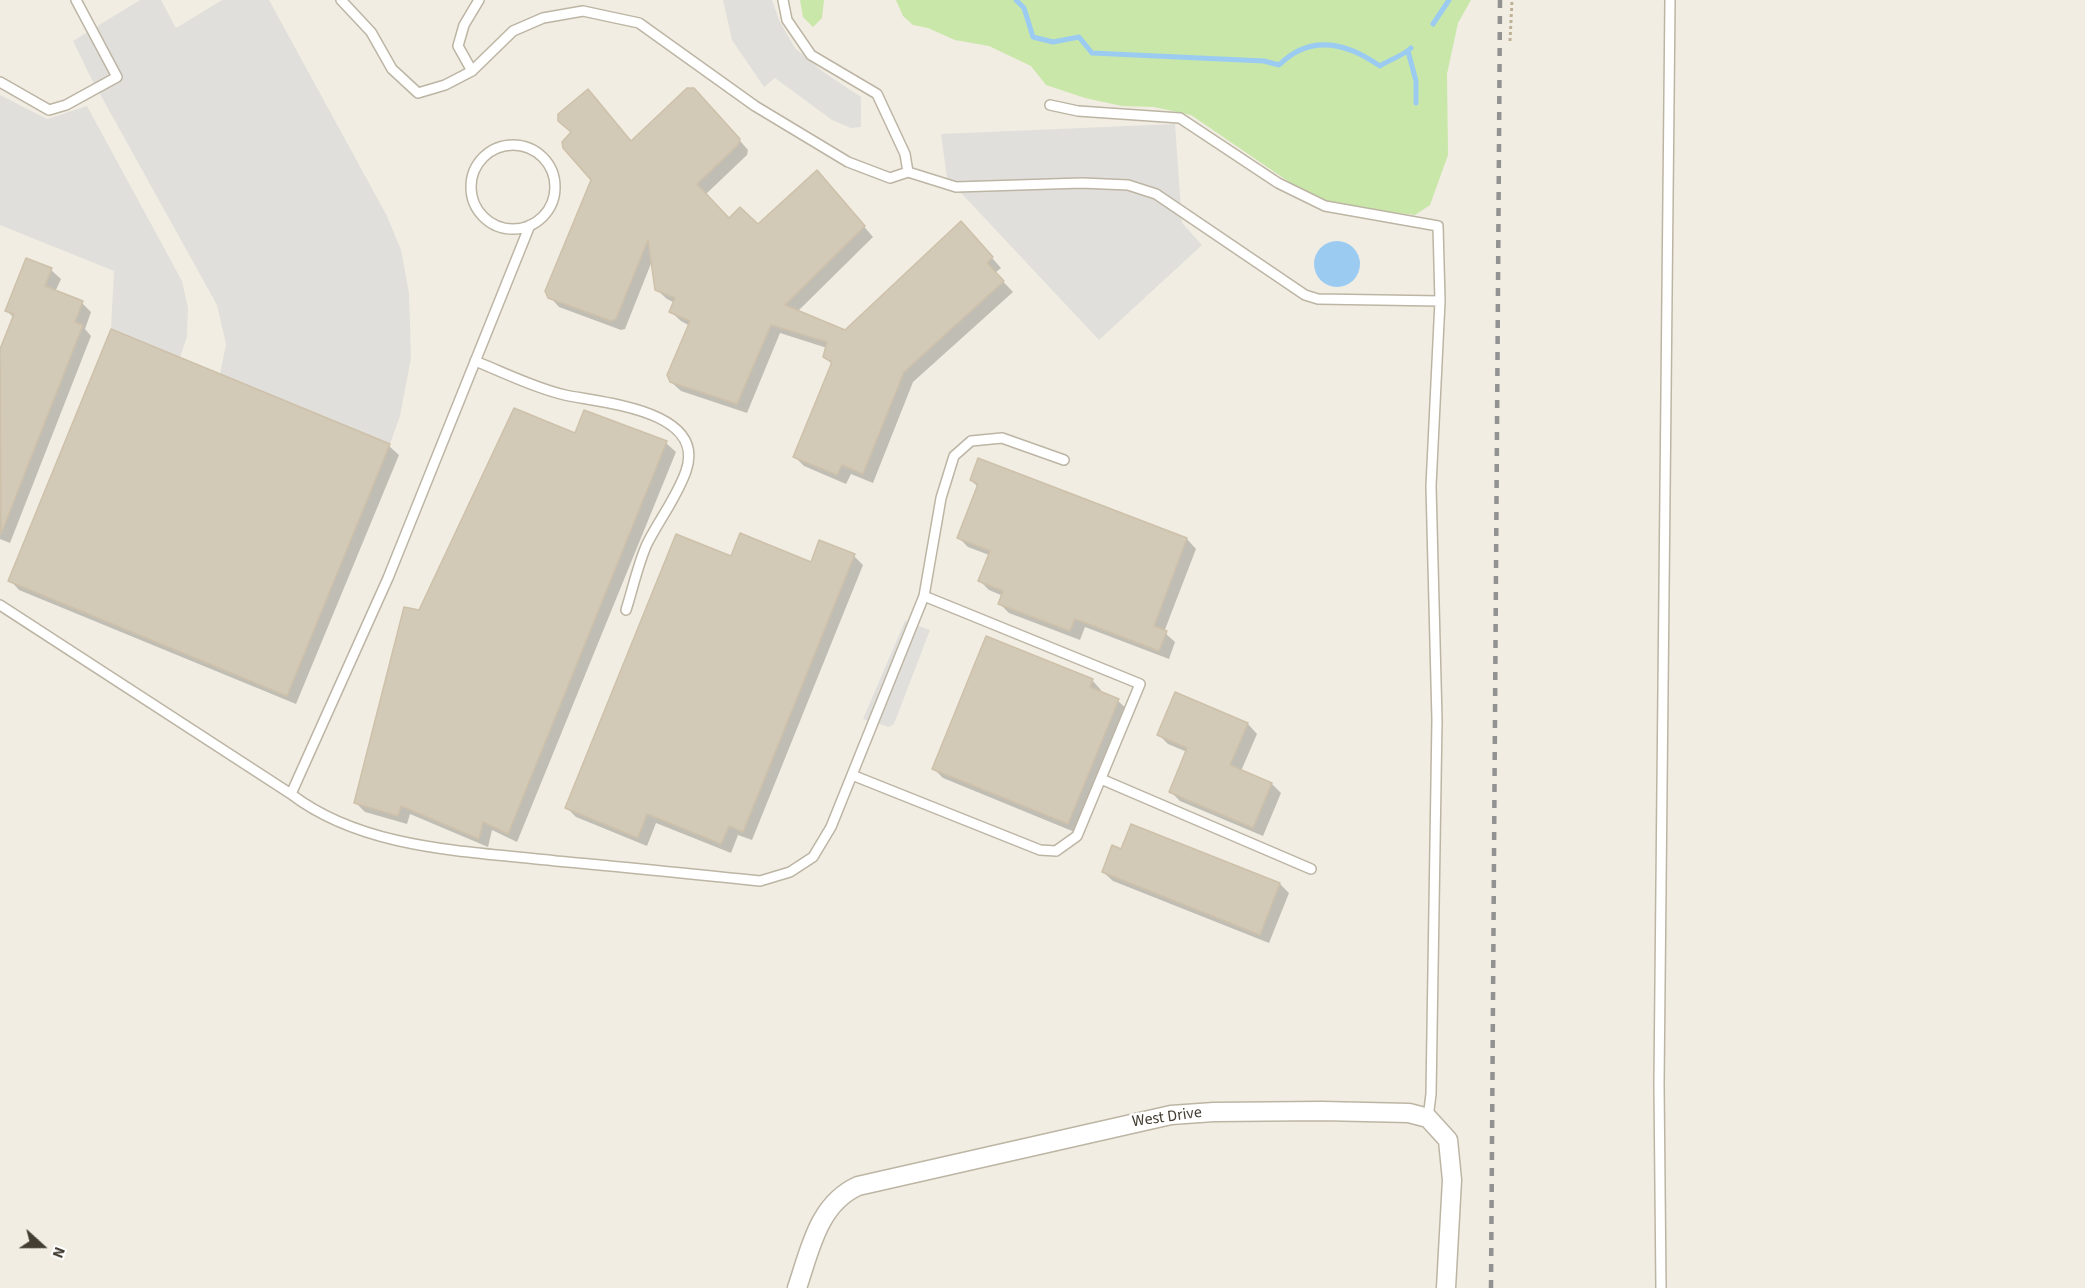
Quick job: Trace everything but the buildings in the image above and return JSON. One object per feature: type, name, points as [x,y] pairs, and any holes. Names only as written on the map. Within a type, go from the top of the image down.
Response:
[{"type":"street","name":"West Drive","points":[[797,1288],[825,1216],[843,1193],[858,1186],[1172,1116],[1214,1112],[1322,1111],[1409,1113],[1428,1118]]},
{"type":"street","points":[[1428,1118],[1448,1140],[1452,1180],[1446,1288]]},
{"type":"lane","points":[[0,82],[49,110],[66,105],[117,77],[76,0]]},
{"type":"lane","points":[[341,0],[371,32],[392,69],[418,93],[445,86],[472,71],[513,32],[543,18],[583,11],[639,23],[755,106],[848,162],[890,178],[909,172],[956,187],[1082,183],[1128,185],[1156,194],[1305,295],[1318,299],[1440,301]]},
{"type":"lane","points":[[472,71],[458,46],[464,25],[479,0]]},
{"type":"lane","points":[[783,0],[788,20],[811,55],[878,94],[905,154],[909,172]]},
{"type":"lane","points":[[1660,1288],[1659,1084],[1670,0]]},
{"type":"lane","points":[[1050,105],[1078,111],[1180,118],[1278,183],[1325,206],[1438,226],[1440,301],[1431,486],[1437,720],[1431,1094],[1428,1118]]},
{"type":"lane","points":[[291,794],[388,578],[530,225],[539,220],[551,204],[555,184],[553,174],[543,157],[535,151],[515,145],[496,149],[480,161],[474,170],[471,190],[477,209],[491,223],[510,229],[530,225]]},
{"type":"lane","points":[[474,361],[563,394],[603,400],[654,416],[681,432],[689,451],[686,471],[646,546],[627,609]]},
{"type":"lane","points":[[0,605],[291,794],[314,812],[345,824],[421,845],[760,881],[790,872],[813,857],[831,827],[924,596],[941,498],[954,456],[971,441],[1002,438],[1064,460]]},
{"type":"lane","points":[[852,775],[1040,850],[1056,851],[1077,836],[1140,684],[924,596]]},
{"type":"lane","points":[[1101,779],[1311,869]]},
{"type":"path","points":[[1510,41],[1512,0]]},
{"type":"green space","points":[[800,0],[824,0],[822,18],[813,27],[803,17]]},
{"type":"green space","points":[[896,0],[1471,0],[1458,23],[1447,74],[1448,155],[1430,205],[1415,215],[1334,205],[1295,186],[1191,115],[1154,107],[1122,106],[1085,98],[1046,85],[1031,66],[989,46],[955,40],[928,28],[913,25],[903,16]]},
{"type":"shaded area","points":[[140,0],[161,0],[176,28],[222,0],[269,0],[387,216],[401,250],[409,293],[411,358],[400,416],[390,444],[220,374],[226,344],[217,305],[90,76],[73,41]]},
{"type":"shaded area","points":[[723,0],[772,0],[779,20],[795,48],[822,71],[861,97],[861,127],[851,128],[832,120],[775,78],[764,87],[732,40]]},
{"type":"shaded area","points":[[0,95],[47,119],[87,106],[182,281],[188,308],[187,336],[180,358],[111,329],[114,271],[0,225]]},
{"type":"shaded area","points":[[1175,124],[1182,223],[1202,245],[1099,340],[947,178],[941,134]]},
{"type":"shaded area","points":[[905,621],[930,630],[894,724],[889,727],[863,719]]},
{"type":"water","points":[[1337,241],[1353,248],[1360,264],[1353,280],[1337,287],[1321,280],[1314,264],[1321,248]]},
{"type":"waterway","points":[[1016,0],[1024,8],[1033,37],[1053,42],[1079,37],[1092,53],[1264,61],[1279,65],[1304,48],[1329,45],[1355,52],[1380,66],[1411,48]]},
{"type":"waterway","points":[[1433,24],[1449,0]]},
{"type":"waterway","points":[[1408,51],[1416,81],[1416,103]]},
{"type":"railway","points":[[1491,1288],[1500,0]]}]
